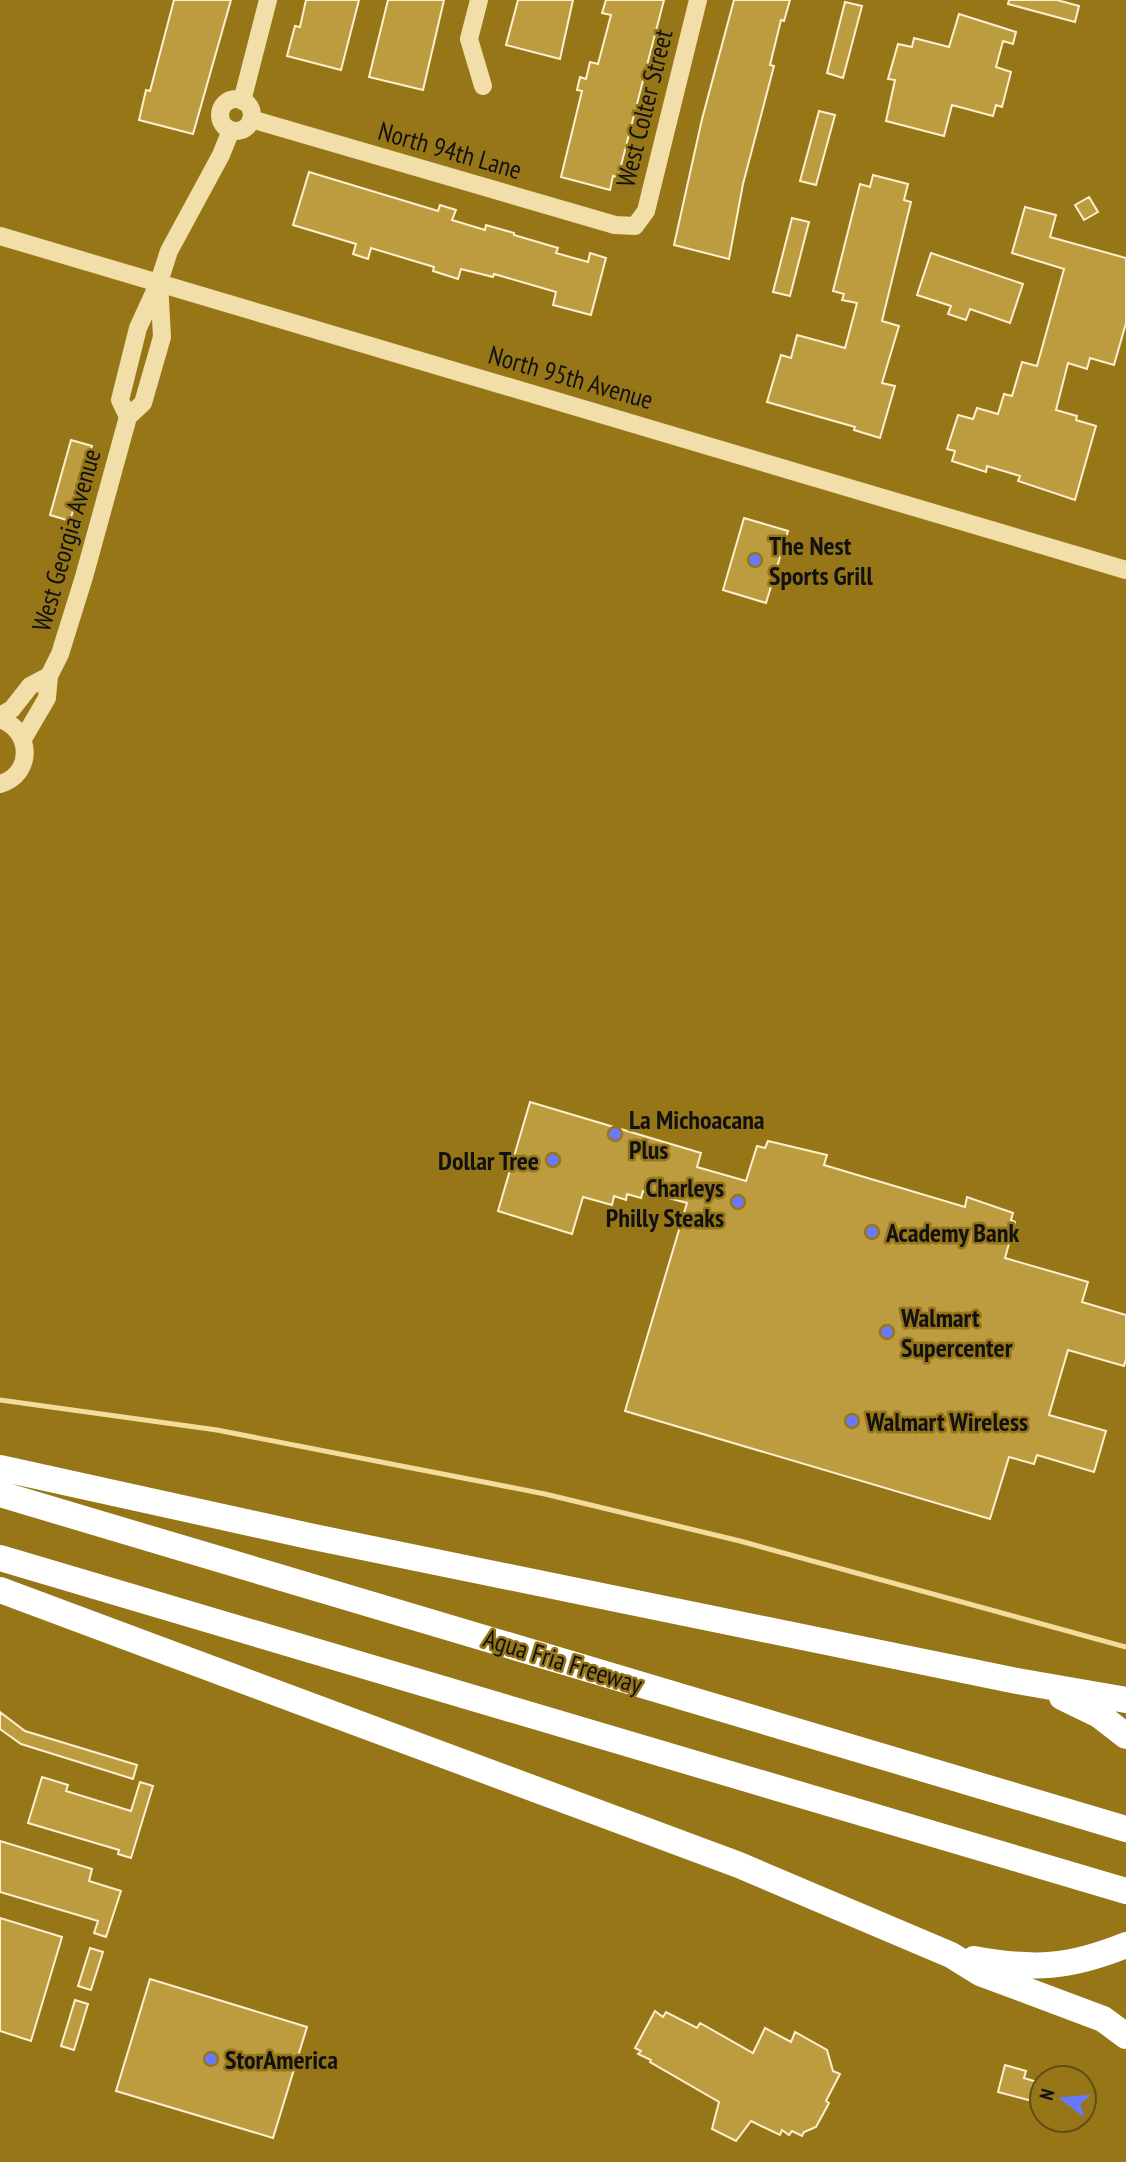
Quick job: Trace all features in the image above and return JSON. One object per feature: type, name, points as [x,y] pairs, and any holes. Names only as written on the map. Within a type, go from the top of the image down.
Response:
[{"type":"highway","points":[[0,1468],[323,1539],[1017,1681],[1126,1700]]},
{"type":"highway","name":"Agua Fria Freeway","points":[[0,1494],[1126,1829]]},
{"type":"highway","points":[[0,1558],[1126,1891]]},
{"type":"highway","points":[[0,1590],[717,1857],[951,1955],[980,1973],[1103,2019],[1126,2036]]},
{"type":"highway","points":[[1017,1681],[1070,1700],[1099,1715],[1126,1737]]},
{"type":"highway","points":[[951,1955],[1001,1964],[1056,1966],[1083,1961],[1126,1945]]},
{"type":"street","points":[[242,101],[268,0]]},
{"type":"street","points":[[479,0],[469,39],[483,86]]},
{"type":"street","name":"West Colter Street","points":[[635,226],[646,211],[698,0]]},
{"type":"street","points":[[233,100],[242,101],[251,111],[251,120],[243,129],[230,130],[223,124],[222,109],[233,100]]},
{"type":"street","name":"North 94th Lane","points":[[251,120],[615,225],[635,226]]},
{"type":"street","name":"West Georgia Avenue","points":[[128,417],[120,400],[138,328],[159,282],[169,251],[221,155],[230,130]]},
{"type":"street","name":"North 95th Avenue","points":[[0,236],[1126,570]]},
{"type":"street","name":"West Georgia Avenue","points":[[23,739],[47,698],[49,676],[60,654],[84,577],[128,417],[143,403],[162,337],[159,282]]},
{"type":"street","name":"West Georgia Avenue","points":[[0,718],[12,709],[30,686],[49,676]]},
{"type":"street","points":[[0,718],[17,729],[26,749],[20,769],[13,778],[0,784]]},
{"type":"building","points":[[174,0],[231,0],[193,134],[139,120],[146,90],[150,91]]},
{"type":"building","points":[[306,0],[359,0],[341,70],[287,56],[295,26],[300,27]]},
{"type":"building","points":[[388,0],[444,0],[423,90],[369,77]]},
{"type":"building","points":[[518,0],[573,0],[560,59],[506,45]]},
{"type":"building","points":[[606,0],[664,0],[618,177],[613,176],[610,190],[561,177],[582,91],[577,90],[580,77],[586,79],[590,62],[598,64],[611,15],[602,13]]},
{"type":"building","points":[[734,0],[790,0],[784,21],[781,20],[770,65],[774,66],[743,184],[729,259],[674,245],[702,119]]},
{"type":"building","points":[[1009,0],[1057,0],[1079,6],[1075,22],[1008,4]]},
{"type":"building","points":[[845,2],[862,6],[843,78],[827,73]]},
{"type":"building","points":[[959,14],[1016,32],[1013,44],[1003,41],[996,67],[1011,72],[1002,107],[996,105],[993,116],[952,105],[944,136],[886,121],[895,80],[888,79],[898,44],[912,47],[914,38],[949,47]]},
{"type":"building","points":[[819,111],[835,115],[816,185],[800,181]]},
{"type":"building","points":[[309,172],[438,211],[440,205],[456,210],[452,220],[485,230],[486,225],[514,233],[558,248],[556,253],[588,262],[590,253],[606,258],[591,315],[553,305],[556,292],[494,274],[493,277],[461,269],[458,279],[433,271],[434,267],[371,248],[368,259],[353,254],[356,244],[293,225]]},
{"type":"building","points":[[873,175],[908,184],[904,200],[911,202],[882,321],[899,326],[882,383],[895,386],[880,438],[854,430],[855,427],[767,402],[781,355],[791,358],[797,335],[845,348],[857,303],[842,300],[844,294],[833,291],[860,184],[870,187]]},
{"type":"building","points":[[1089,197],[1098,212],[1084,220],[1075,205]]},
{"type":"building","points":[[1025,207],[1056,215],[1050,237],[1126,258],[1126,323],[1114,365],[1090,358],[1087,369],[1068,363],[1056,410],[1077,416],[1076,420],[1096,426],[1075,500],[1018,481],[1020,476],[987,466],[986,472],[952,461],[955,451],[947,449],[958,415],[973,419],[977,408],[998,414],[1004,394],[1012,396],[1022,362],[1037,366],[1064,269],[1012,253]]},
{"type":"building","points":[[792,218],[809,222],[790,296],[773,292]]},
{"type":"building","points":[[931,253],[1023,284],[1010,323],[970,309],[966,320],[948,314],[951,306],[917,295]]},
{"type":"building","points":[[71,440],[92,446],[70,521],[50,515]]},
{"type":"building","name":"The Nest Sports Grill","points":[[744,518],[788,531],[766,603],[723,590]]},
{"type":"building","name":"Walmart Supercenter","points":[[530,1102],[701,1153],[697,1167],[746,1181],[757,1146],[765,1148],[768,1141],[827,1155],[824,1165],[965,1207],[967,1197],[1013,1213],[1011,1220],[1015,1222],[1005,1258],[1088,1282],[1082,1302],[1126,1315],[1124,1366],[1068,1350],[1049,1415],[1106,1431],[1094,1472],[1037,1455],[1034,1464],[1009,1457],[990,1519],[625,1411],[687,1203],[643,1191],[641,1198],[627,1194],[626,1200],[614,1196],[612,1205],[583,1197],[572,1234],[498,1211]]},
{"type":"building","points":[[0,1712],[25,1731],[137,1765],[133,1779],[21,1744],[0,1729]]},
{"type":"building","points":[[42,1777],[68,1785],[66,1791],[131,1811],[140,1782],[153,1786],[131,1858],[118,1854],[119,1850],[28,1823]]},
{"type":"building","points":[[0,1841],[92,1869],[89,1881],[121,1891],[106,1937],[94,1933],[98,1921],[0,1892]]},
{"type":"building","points":[[0,1918],[62,1937],[31,2041],[0,2031]]},
{"type":"building","points":[[90,1948],[103,1952],[91,1990],[78,1986]]},
{"type":"building","name":"StorAmerica","points":[[150,1979],[307,2027],[273,2138],[116,2091]]},
{"type":"building","points":[[75,2000],[88,2004],[74,2050],[61,2046]]},
{"type":"building","points":[[655,2011],[663,2017],[666,2012],[697,2028],[700,2023],[753,2053],[765,2028],[791,2042],[795,2032],[827,2050],[833,2071],[840,2074],[816,2127],[804,2132],[802,2136],[792,2131],[789,2135],[782,2130],[780,2135],[751,2121],[736,2141],[712,2129],[719,2102],[650,2062],[651,2060],[638,2054],[641,2051],[635,2048]]},
{"type":"building","points":[[1005,2065],[1026,2071],[1024,2078],[1028,2079],[1028,2100],[998,2092]]},
{"type":"waterway","points":[[0,1400],[217,1430],[545,1494],[740,1541],[1126,1647]]},
{"type":"place","name":"The Nest Sports Grill","points":[[755,560]]},
{"type":"place","name":"La Michoacana Plus","points":[[615,1134]]},
{"type":"place","name":"Dollar Tree","points":[[553,1160]]},
{"type":"place","name":"Charleys Philly Steaks","points":[[738,1202]]},
{"type":"place","name":"Academy Bank","points":[[872,1232]]},
{"type":"place","name":"Walmart Supercenter","points":[[887,1332]]},
{"type":"place","name":"Walmart Wireless","points":[[852,1421]]},
{"type":"place","name":"StorAmerica","points":[[211,2059]]}]
